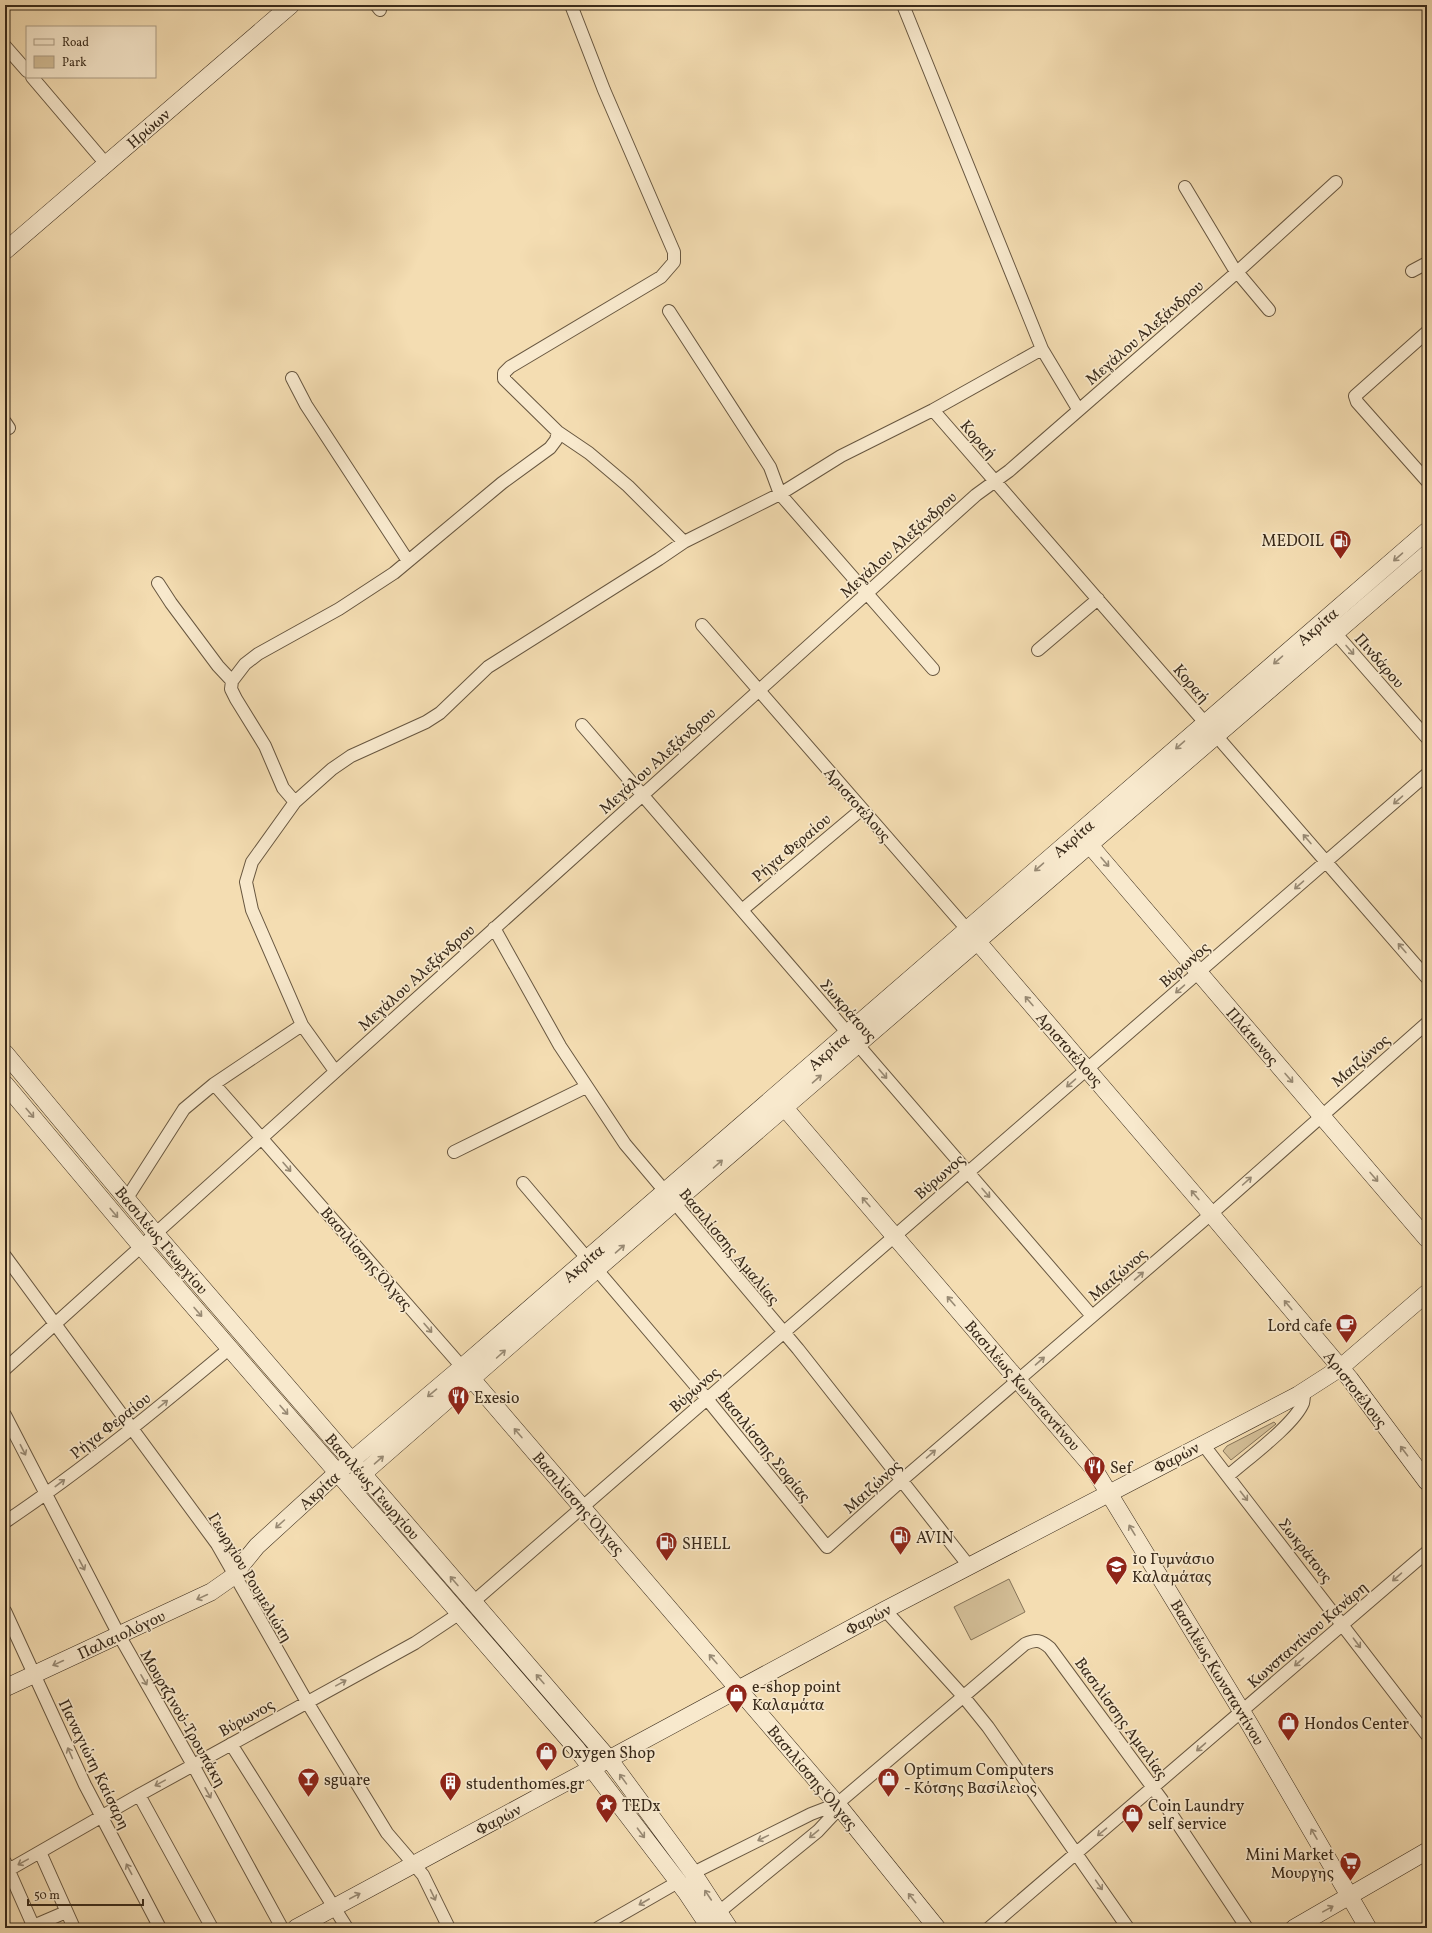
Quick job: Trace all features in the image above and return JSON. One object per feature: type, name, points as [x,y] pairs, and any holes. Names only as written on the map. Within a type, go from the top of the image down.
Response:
[{"type":"street","name":"Ηρώων","points":[[5,251],[291,5]]},
{"type":"street","points":[[571,5],[604,90],[674,252],[674,262],[661,277],[510,367],[504,373],[504,379],[508,385],[558,432],[589,453],[628,486],[684,542]]},
{"type":"street","points":[[903,5],[1042,349],[1078,409]]},
{"type":"street","points":[[5,46],[26,71]]},
{"type":"street","points":[[33,78],[106,164]]},
{"type":"street","name":"Μεγάλου Αλεξάνδρου","points":[[5,1368],[976,495],[995,482],[1236,273],[1336,182]]},
{"type":"street","points":[[1185,187],[1236,273],[1269,310]]},
{"type":"street","points":[[1412,271],[1427,263]]},
{"type":"street","points":[[669,311],[770,467],[780,494],[866,595],[933,669]]},
{"type":"street","points":[[1427,332],[1355,396],[1357,402],[1427,481]]},
{"type":"street","points":[[335,1071],[302,1025],[252,910],[246,882],[252,862],[295,802],[315,783],[351,756],[426,722],[440,713],[488,667],[684,542],[780,494],[842,456],[933,410],[1042,349]]},
{"type":"street","points":[[292,378],[306,405],[408,561]]},
{"type":"street","name":"Κοραή","points":[[933,410],[1327,861],[1427,978]]},
{"type":"street","points":[[295,802],[283,788],[265,746],[236,699],[231,689],[232,681],[245,664],[258,654],[339,609],[394,572],[502,484],[550,448],[556,440],[558,432]]},
{"type":"street","name":"Ακρίτα","points":[[1330,627],[1427,531]]},
{"type":"street","name":"Ακρίτα","points":[[350,1486],[467,1373],[1084,838],[1330,627],[1427,554]]},
{"type":"street","points":[[158,584],[170,603],[218,666],[232,681]]},
{"type":"street","points":[[1038,650],[1098,599]]},
{"type":"street","name":"Αριστοτέλους","points":[[702,625],[972,935],[1211,1214],[1340,1368],[1427,1482]]},
{"type":"street","name":"Πινδάρου","points":[[1330,627],[1427,738]]},
{"type":"street","name":"Σωκράτους","points":[[582,725],[1092,1316]]},
{"type":"street","name":"Βύρωνος","points":[[6,1868],[40,1852],[100,1816],[415,1643],[466,1608],[1427,774]]},
{"type":"street","name":"Ρήγα Φεραίου","points":[[742,910],[862,809]]},
{"type":"street","name":"Πλάτωνος","points":[[1084,838],[1427,1239]]},
{"type":"street","name":"Βασιλίσσης Αμαλίας","points":[[494,928],[560,1046],[586,1088],[625,1144],[668,1198],[784,1333],[969,1566]]},
{"type":"street","name":"Μαιζώνος","points":[[827,1547],[902,1480],[1211,1214],[1427,1023]]},
{"type":"street","points":[[127,1198],[184,1109],[214,1084],[302,1025]]},
{"type":"street","name":"Βασιλέως Γεωργίου","points":[[5,1053],[155,1233],[363,1474],[466,1608],[593,1768],[678,1882],[710,1928]]},
{"type":"street","name":"Βασιλέως Γεωργίου","points":[[5,1084],[141,1246],[350,1486],[609,1759],[693,1873],[729,1928]]},
{"type":"street","name":"Βασιλίσσης Όλγας","points":[[214,1084],[467,1373],[738,1688],[837,1804],[937,1928]]},
{"type":"street","points":[[454,1152],[586,1088]]},
{"type":"street","name":"Βασιλέως Κωνσταντίνου","points":[[780,1102],[1091,1464],[1110,1492],[1368,1928]]},
{"type":"street","name":"Βασιλίσσης Σοφίας","points":[[523,1183],[591,1265],[707,1399],[827,1547]]},
{"type":"street","name":"Γεωργίου Ρουμελιώτη","points":[[5,1256],[131,1430],[214,1540],[307,1702],[387,1833],[415,1864],[427,1884],[449,1928]]},
{"type":"street","name":"Φαρών","points":[[296,1928],[738,1688],[1202,1443],[1304,1391],[1340,1368],[1427,1293]]},
{"type":"street","name":"Ρήγα Φεραίου","points":[[5,1522],[45,1495],[131,1430],[230,1348]]},
{"type":"street","name":"Ακρίτα","points":[[234,1575],[257,1546],[338,1472],[467,1373]]},
{"type":"street","points":[[1228,1476],[1295,1414],[1303,1402],[1304,1391]]},
{"type":"street","name":"Μουρτζινού-Τρουπάκη","points":[[5,1415],[45,1495],[119,1635],[193,1765],[282,1928]]},
{"type":"street","name":"Σωκράτους","points":[[1202,1443],[1343,1624],[1427,1735]]},
{"type":"street","name":"Κωνσταντίνου Κανάρη","points":[[989,1928],[1154,1788],[1427,1552]]},
{"type":"street","name":"Παλαιολόγου","points":[[5,1688],[211,1592],[234,1575]]},
{"type":"street","points":[[885,1610],[963,1696],[988,1727],[1128,1928]]},
{"type":"street","name":"Παναγιώτη Καίσαρη","points":[[5,1611],[100,1816],[160,1928]]},
{"type":"street","name":"Βασιλίσσης Αμαλίας","points":[[963,1696],[1025,1644],[1034,1640],[1042,1641],[1050,1648],[1154,1788],[1247,1928]]},
{"type":"street","points":[[693,1873],[811,1814],[837,1804],[963,1696]]},
{"type":"street","points":[[231,1744],[347,1928]]},
{"type":"street","points":[[139,1795],[212,1928]]},
{"type":"street","points":[[719,1912],[818,1831],[832,1816],[837,1804]]},
{"type":"street","points":[[1294,1928],[1350,1897],[1427,1850]]},
{"type":"street","points":[[40,1852],[74,1928]]},
{"type":"street","points":[[6,1868],[32,1923],[38,1924],[66,1912]]},
{"type":"street","points":[[598,1928],[678,1882]]},
{"type":"green space","points":[[1274,1422],[1276,1424],[1231,1460],[1223,1451],[1227,1446]]},
{"type":"green space","points":[[1009,1579],[1025,1612],[971,1640],[954,1607]]},
{"type":"place","name":"MEDOIL","points":[[1340,560]]},
{"type":"place","name":"Lord cafe","points":[[1347,1344]]},
{"type":"place","name":"Exesio","points":[[458,1416]]},
{"type":"place","name":"Sef","points":[[1094,1486]]},
{"type":"place","name":"AVIN","points":[[900,1556]]},
{"type":"place","name":"SHELL","points":[[666,1562]]},
{"type":"place","name":"1ο Γυμνάσιο Καλαμάτας","points":[[1117,1586]]},
{"type":"place","name":"e-shop point Καλαμάτα","points":[[736,1714]]},
{"type":"place","name":"Hondos Center","points":[[1289,1742]]},
{"type":"place","name":"Oxygen Shop","points":[[546,1772]]},
{"type":"place","name":"sguare","points":[[309,1798]]},
{"type":"place","name":"Optimum Computers - Κότσης Βασίλειος","points":[[888,1798]]},
{"type":"place","name":"studenthomes.gr","points":[[451,1802]]},
{"type":"place","name":"TEDx","points":[[607,1824]]},
{"type":"place","name":"Coin Laundry self service","points":[[1132,1834]]},
{"type":"place","name":"Mini Market Μουργης","points":[[1350,1882]]}]
